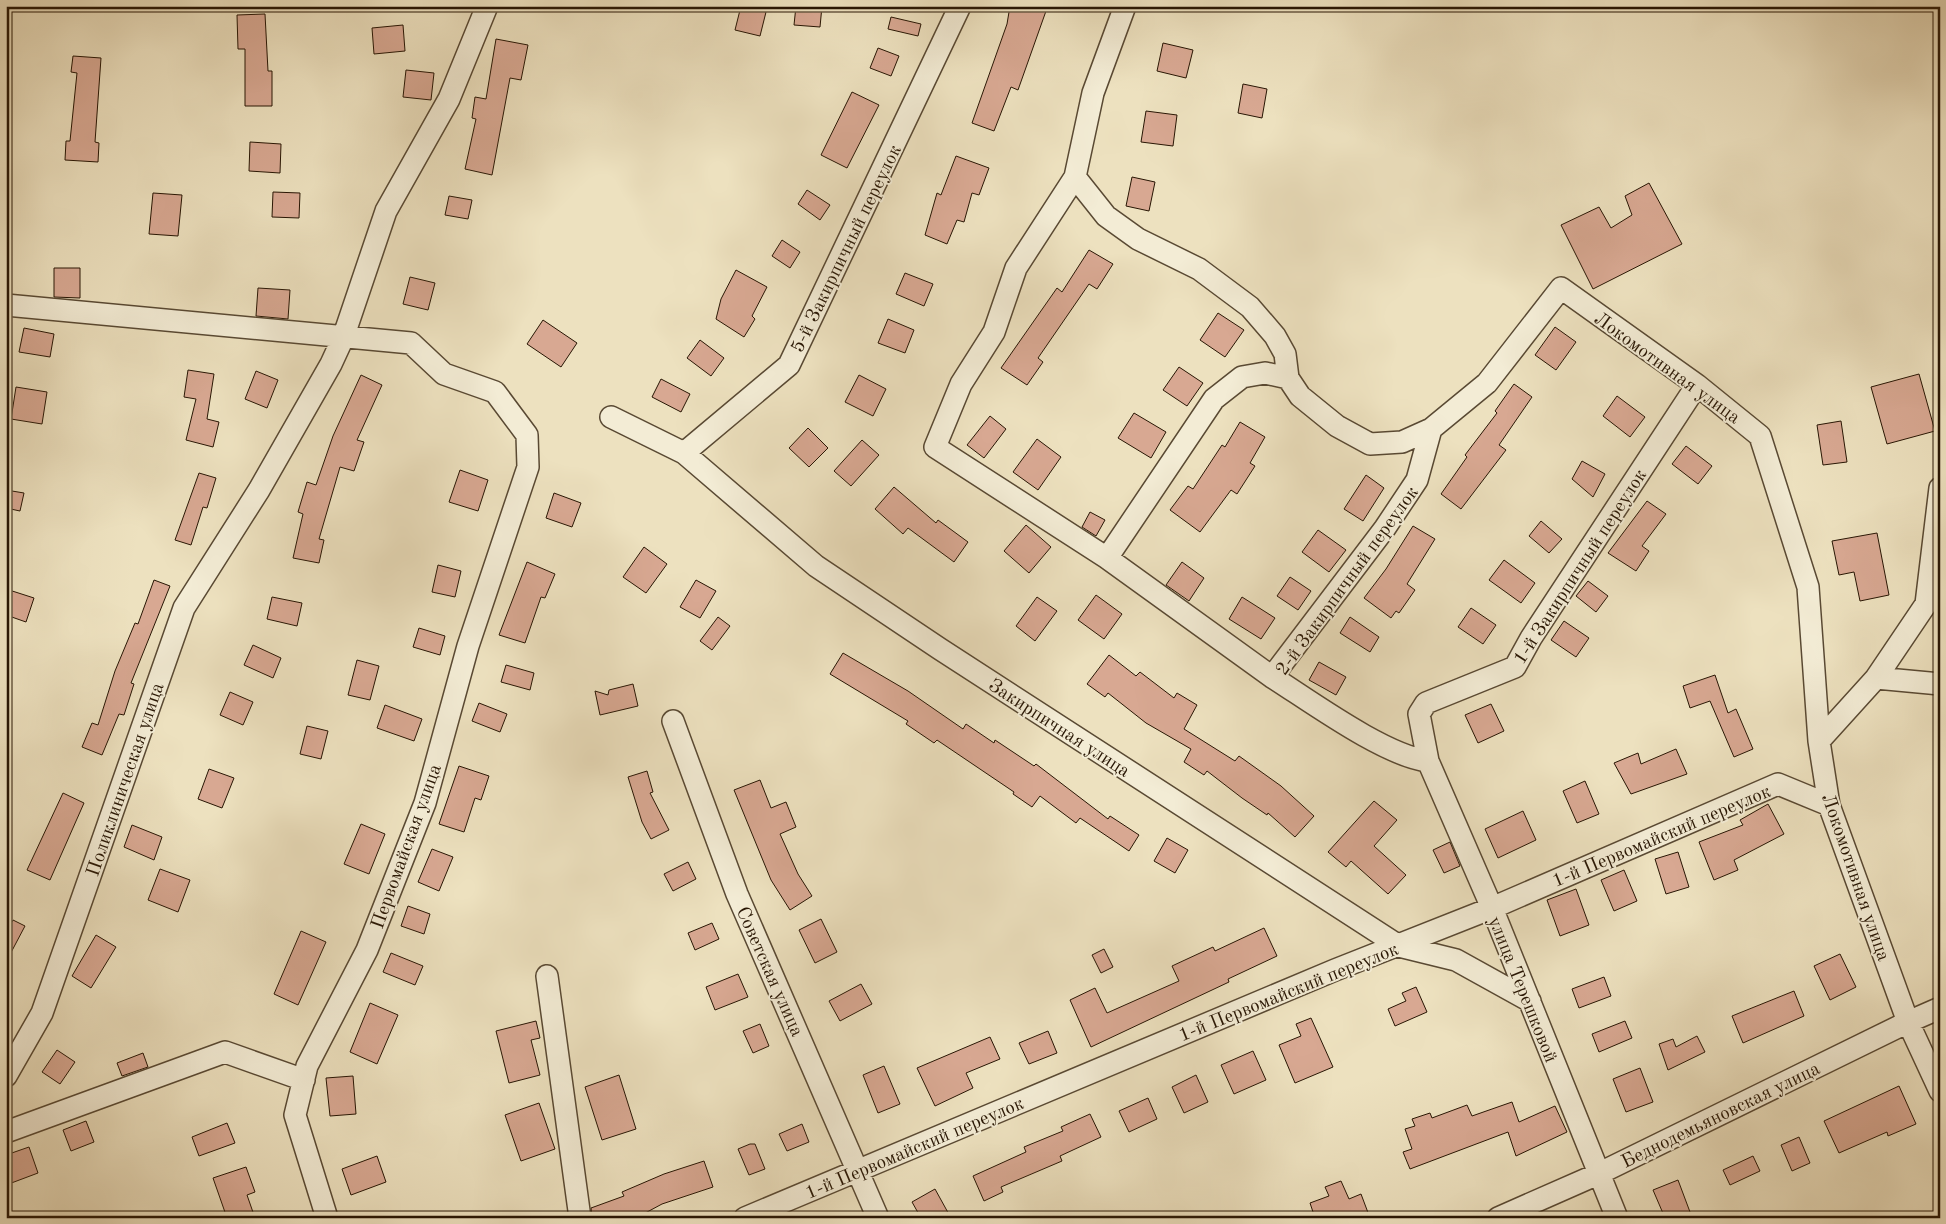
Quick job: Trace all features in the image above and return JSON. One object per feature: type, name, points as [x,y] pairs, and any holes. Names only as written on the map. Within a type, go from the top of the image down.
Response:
[{"type":"street","name":"Поликлиническая улица","points":[[6,1076],[42,1012],[184,608],[259,490],[343,338],[386,211],[450,100],[487,6]]},
{"type":"street","name":"5-й Закирпичный переулок","points":[[684,453],[789,365],[960,6]]},
{"type":"street","points":[[1125,6],[1093,93],[1075,177],[1016,268],[994,332],[961,384],[935,447],[1107,558],[1272,677]]},
{"type":"street","name":"Локомотивная улица","points":[[1075,177],[1106,216],[1138,239],[1199,268],[1250,307],[1275,336],[1285,354],[1288,378],[1300,396],[1337,426],[1370,444],[1402,442],[1431,429],[1487,383],[1561,288],[1697,385],[1760,436],[1808,587],[1819,741],[1829,805],[1908,1022],[1940,1091]]},
{"type":"street","points":[[6,305],[343,338]]},
{"type":"street","name":"Первомайская улица","points":[[327,1218],[295,1115],[307,1066],[367,950],[425,803],[468,646],[528,466],[527,435],[495,392],[444,374],[412,343],[343,338]]},
{"type":"street","points":[[1107,558],[1214,399],[1242,377],[1265,373],[1288,378]]},
{"type":"street","name":"1-й Закирпичный переулок","points":[[1428,761],[1419,714],[1426,703],[1515,668],[1532,638],[1697,385]]},
{"type":"street","name":"Закирпичная улица","points":[[612,417],[684,453],[816,566],[940,649],[1399,946],[1456,960],[1530,1001]]},
{"type":"street","name":"2-й Закирпичный переулок","points":[[1428,761],[1416,760],[1364,734],[1272,677],[1385,528],[1417,480],[1431,429]]},
{"type":"street","points":[[1819,741],[1876,678],[1926,604],[1940,488]]},
{"type":"street","points":[[1876,678],[1940,684]]},
{"type":"street","name":"Советская улица","points":[[673,721],[737,894],[878,1218]]},
{"type":"street","name":"улица Терешковой","points":[[1428,761],[1492,908],[1617,1218]]},
{"type":"street","name":"1-й Первомайский переулок","points":[[746,1218],[1335,970],[1492,908],[1778,784],[1829,805]]},
{"type":"street","points":[[547,976],[580,1218]]},
{"type":"street","name":"Беднодемьяновская улица","points":[[1498,1218],[1598,1174],[1940,1008]]},
{"type":"street","points":[[6,1132],[226,1052],[304,1080]]},
{"type":"building","points":[[741,6],[766,12],[760,36],[735,30]]},
{"type":"building","points":[[796,6],[822,6],[820,27],[794,25]]},
{"type":"building","points":[[1010,6],[1029,6],[1046,11],[1018,90],[1011,87],[994,131],[972,123],[1007,24]]},
{"type":"building","points":[[265,14],[268,71],[272,71],[272,106],[245,106],[245,49],[238,49],[237,15]]},
{"type":"building","points":[[891,17],[921,24],[918,36],[888,29]]},
{"type":"building","points":[[403,25],[405,51],[374,54],[372,28]]},
{"type":"building","points":[[496,39],[528,45],[521,80],[510,78],[492,175],[465,169],[476,119],[472,118],[475,97],[486,99]]},
{"type":"building","points":[[1163,43],[1193,50],[1186,78],[1157,71]]},
{"type":"building","points":[[878,48],[899,56],[891,76],[870,68]]},
{"type":"building","points":[[73,56],[101,58],[95,142],[99,143],[98,162],[65,160],[66,141],[70,141],[77,73],[71,72]]},
{"type":"building","points":[[406,70],[434,73],[431,100],[403,97]]},
{"type":"building","points":[[1243,84],[1267,89],[1262,118],[1238,113]]},
{"type":"building","points":[[852,92],[879,105],[847,168],[821,155]]},
{"type":"building","points":[[1146,111],[1177,115],[1173,146],[1141,142]]},
{"type":"building","points":[[250,142],[281,144],[280,173],[249,171]]},
{"type":"building","points":[[956,156],[989,168],[979,195],[972,193],[964,222],[957,220],[947,244],[925,235],[937,193],[941,195]]},
{"type":"building","points":[[1132,177],[1155,182],[1149,211],[1126,206]]},
{"type":"building","points":[[1649,183],[1682,244],[1593,289],[1561,225],[1599,207],[1611,228],[1632,215],[1625,196]]},
{"type":"building","points":[[807,190],[830,205],[820,220],[798,204]]},
{"type":"building","points":[[273,192],[300,193],[299,218],[272,217]]},
{"type":"building","points":[[153,193],[182,195],[178,236],[149,234]]},
{"type":"building","points":[[449,196],[472,200],[468,219],[445,215]]},
{"type":"building","points":[[782,240],[800,252],[790,268],[772,256]]},
{"type":"building","points":[[1089,250],[1113,264],[1097,289],[1089,284],[1038,358],[1043,362],[1027,385],[1001,368],[1057,288],[1062,292]]},
{"type":"building","points":[[54,268],[80,268],[80,298],[54,297]]},
{"type":"building","points":[[736,270],[767,287],[752,316],[755,319],[744,337],[716,319],[721,299]]},
{"type":"building","points":[[905,273],[933,284],[924,306],[896,294]]},
{"type":"building","points":[[410,277],[435,283],[428,310],[403,304]]},
{"type":"building","points":[[258,288],[290,290],[288,319],[256,316]]},
{"type":"building","points":[[1218,313],[1244,330],[1225,357],[1200,340]]},
{"type":"building","points":[[888,319],[914,330],[905,353],[878,343]]},
{"type":"building","points":[[543,320],[577,343],[561,367],[527,344]]},
{"type":"building","points":[[1555,327],[1576,342],[1556,370],[1535,355]]},
{"type":"building","points":[[24,328],[54,334],[50,357],[19,352]]},
{"type":"building","points":[[700,340],[724,358],[711,376],[687,358]]},
{"type":"building","points":[[1179,367],[1203,383],[1187,406],[1163,390]]},
{"type":"building","points":[[188,370],[214,374],[207,419],[219,422],[213,447],[186,440],[196,399],[184,397]]},
{"type":"building","points":[[256,371],[278,380],[267,408],[245,399]]},
{"type":"building","points":[[1919,374],[1935,431],[1887,444],[1871,387]]},
{"type":"building","points":[[361,375],[382,385],[357,440],[364,442],[354,471],[340,467],[319,539],[324,540],[319,563],[293,558],[303,514],[298,512],[307,482],[316,485],[333,436]]},
{"type":"building","points":[[859,375],[886,389],[873,416],[845,402]]},
{"type":"building","points":[[661,379],[690,394],[681,412],[652,397]]},
{"type":"building","points":[[1514,384],[1532,397],[1499,445],[1506,450],[1461,509],[1441,494],[1467,457],[1465,455],[1497,413],[1495,411]]},
{"type":"building","points":[[16,387],[47,392],[42,424],[11,419]]},
{"type":"building","points":[[1617,396],[1645,417],[1630,437],[1603,416]]},
{"type":"building","points":[[1134,413],[1166,432],[1151,458],[1118,438]]},
{"type":"building","points":[[990,416],[1006,429],[984,458],[967,445]]},
{"type":"building","points":[[1841,421],[1847,462],[1823,465],[1817,425]]},
{"type":"building","points":[[1240,422],[1265,437],[1250,463],[1255,466],[1237,494],[1231,490],[1200,532],[1170,510],[1188,486],[1193,489],[1222,445],[1225,447]]},
{"type":"building","points":[[808,428],[828,448],[809,467],[789,448]]},
{"type":"building","points":[[1037,439],[1061,457],[1038,490],[1013,472]]},
{"type":"building","points":[[862,440],[879,455],[851,486],[834,471]]},
{"type":"building","points":[[1686,446],[1712,466],[1698,484],[1672,464]]},
{"type":"building","points":[[1582,461],[1605,474],[1593,497],[1572,479]]},
{"type":"building","points":[[460,470],[488,480],[478,511],[449,502]]},
{"type":"building","points":[[199,473],[216,478],[207,508],[203,507],[191,545],[175,540]]},
{"type":"building","points":[[1366,475],[1384,488],[1363,521],[1344,509]]},
{"type":"building","points":[[894,487],[936,523],[938,520],[968,542],[954,562],[908,528],[903,534],[875,509]]},
{"type":"building","points":[[6,490],[24,493],[20,511],[6,508]]},
{"type":"building","points":[[554,493],[581,503],[572,527],[546,518]]},
{"type":"building","points":[[1647,501],[1666,514],[1642,546],[1649,551],[1636,571],[1608,553]]},
{"type":"building","points":[[1090,512],[1105,520],[1096,536],[1082,527]]},
{"type":"building","points":[[1541,521],[1562,539],[1549,553],[1529,536]]},
{"type":"building","points":[[1026,525],[1051,547],[1029,573],[1004,551]]},
{"type":"building","points":[[1413,526],[1435,539],[1407,584],[1415,590],[1399,613],[1396,611],[1391,618],[1364,598],[1386,569]]},
{"type":"building","points":[[1318,530],[1346,550],[1329,572],[1302,552]]},
{"type":"building","points":[[1877,533],[1889,595],[1860,601],[1854,572],[1839,575],[1832,541]]},
{"type":"building","points":[[644,547],[667,564],[646,593],[623,577]]},
{"type":"building","points":[[1504,560],[1535,583],[1521,603],[1489,580]]},
{"type":"building","points":[[527,562],[555,574],[545,598],[541,597],[525,643],[499,635]]},
{"type":"building","points":[[1182,562],[1204,578],[1189,601],[1166,585]]},
{"type":"building","points":[[438,565],[461,571],[455,597],[432,592]]},
{"type":"building","points":[[1290,577],[1311,591],[1298,610],[1277,596]]},
{"type":"building","points":[[154,580],[170,586],[131,683],[134,684],[124,715],[119,714],[102,755],[82,747],[92,723],[98,725],[115,671],[135,623],[138,624]]},
{"type":"building","points":[[696,580],[716,591],[700,618],[680,607]]},
{"type":"building","points":[[1588,581],[1608,596],[1596,612],[1576,596]]},
{"type":"building","points":[[6,589],[34,598],[26,622],[6,615]]},
{"type":"building","points":[[1096,595],[1122,614],[1104,639],[1078,620]]},
{"type":"building","points":[[272,597],[302,603],[297,626],[267,619]]},
{"type":"building","points":[[1037,597],[1057,611],[1035,641],[1016,626]]},
{"type":"building","points":[[1242,597],[1275,618],[1261,639],[1229,619]]},
{"type":"building","points":[[1471,608],[1496,625],[1483,644],[1458,627]]},
{"type":"building","points":[[718,617],[730,626],[712,650],[700,641]]},
{"type":"building","points":[[1350,617],[1379,637],[1370,652],[1340,633]]},
{"type":"building","points":[[1564,621],[1589,638],[1576,657],[1551,640]]},
{"type":"building","points":[[419,628],[445,636],[440,655],[413,647]]},
{"type":"building","points":[[253,645],[281,658],[273,678],[244,665]]},
{"type":"building","points":[[843,653],[908,691],[963,729],[966,724],[994,743],[995,740],[1034,766],[1036,764],[1108,819],[1110,816],[1139,835],[1129,851],[1080,818],[1076,823],[1040,796],[1032,807],[1013,794],[1014,792],[937,740],[934,743],[906,724],[908,721],[830,674]]},
{"type":"building","points":[[1109,655],[1136,676],[1140,672],[1174,698],[1177,693],[1197,705],[1184,729],[1235,761],[1239,756],[1281,786],[1314,816],[1295,837],[1268,813],[1267,815],[1242,798],[1207,771],[1204,775],[1184,762],[1191,749],[1146,723],[1108,693],[1105,697],[1087,684]]},
{"type":"building","points":[[357,660],[379,666],[370,700],[348,695]]},
{"type":"building","points":[[1319,662],[1346,677],[1336,695],[1309,680]]},
{"type":"building","points":[[506,665],[534,673],[530,690],[501,682]]},
{"type":"building","points":[[1715,675],[1728,713],[1736,709],[1753,749],[1734,757],[1710,701],[1690,708],[1683,686]]},
{"type":"building","points":[[633,684],[638,706],[600,715],[595,691],[608,695],[609,690]]},
{"type":"building","points":[[230,692],[253,702],[243,725],[220,715]]},
{"type":"building","points":[[479,703],[507,714],[500,732],[472,721]]},
{"type":"building","points":[[1491,704],[1504,731],[1478,743],[1465,715]]},
{"type":"building","points":[[385,705],[422,719],[414,741],[377,728]]},
{"type":"building","points":[[307,726],[328,731],[321,759],[300,754]]},
{"type":"building","points":[[1676,749],[1687,774],[1631,794],[1614,763],[1638,753],[1641,764]]},
{"type":"building","points":[[459,766],[489,776],[481,800],[475,798],[464,832],[439,824]]},
{"type":"building","points":[[209,769],[234,778],[222,808],[198,799]]},
{"type":"building","points":[[647,771],[653,792],[650,793],[669,830],[651,839],[642,822],[628,777]]},
{"type":"building","points":[[760,780],[771,808],[786,802],[796,827],[780,834],[798,874],[812,896],[790,910],[771,880],[734,790]]},
{"type":"building","points":[[1585,781],[1599,814],[1577,823],[1563,791]]},
{"type":"building","points":[[63,793],[84,803],[50,880],[27,870]]},
{"type":"building","points":[[1374,801],[1397,820],[1374,846],[1406,875],[1388,894],[1351,861],[1346,867],[1328,852]]},
{"type":"building","points":[[1768,804],[1784,834],[1734,860],[1738,870],[1714,880],[1699,842],[1743,825],[1740,820]]},
{"type":"building","points":[[1523,811],[1536,840],[1498,858],[1485,829]]},
{"type":"building","points":[[361,824],[385,834],[369,874],[344,864]]},
{"type":"building","points":[[132,825],[162,837],[154,860],[124,847]]},
{"type":"building","points":[[1167,838],[1188,850],[1175,873],[1154,861]]},
{"type":"building","points":[[1450,842],[1460,866],[1444,873],[1433,850]]},
{"type":"building","points":[[432,849],[453,857],[439,891],[418,882]]},
{"type":"building","points":[[1678,852],[1689,887],[1666,894],[1655,859]]},
{"type":"building","points":[[688,862],[696,879],[673,891],[664,874]]},
{"type":"building","points":[[160,869],[190,880],[178,912],[148,900]]},
{"type":"building","points":[[1624,870],[1637,901],[1614,911],[1601,880]]},
{"type":"building","points":[[1576,889],[1589,925],[1560,936],[1547,900]]},
{"type":"building","points":[[408,906],[430,914],[424,934],[401,926]]},
{"type":"building","points":[[821,919],[837,952],[815,963],[799,930]]},
{"type":"building","points":[[13,920],[25,926],[6,962],[6,932]]},
{"type":"building","points":[[712,923],[719,939],[695,950],[688,933]]},
{"type":"building","points":[[1264,928],[1277,956],[1228,979],[1229,982],[1091,1047],[1070,1000],[1095,988],[1107,1013],[1179,981],[1172,966],[1213,947],[1215,951]]},
{"type":"building","points":[[301,931],[326,942],[298,1005],[274,994]]},
{"type":"building","points":[[96,935],[116,947],[91,988],[72,976]]},
{"type":"building","points":[[1104,949],[1113,967],[1101,973],[1092,955]]},
{"type":"building","points":[[391,953],[423,966],[415,985],[383,972]]},
{"type":"building","points":[[1840,954],[1856,987],[1830,1000],[1814,966]]},
{"type":"building","points":[[738,974],[748,997],[715,1010],[706,987]]},
{"type":"building","points":[[1604,977],[1611,996],[1579,1008],[1572,989]]},
{"type":"building","points":[[861,984],[872,1004],[840,1021],[829,1001]]},
{"type":"building","points":[[1416,987],[1427,1012],[1395,1026],[1388,1009],[1406,1001],[1402,993]]},
{"type":"building","points":[[1794,991],[1804,1016],[1743,1043],[1732,1016]]},
{"type":"building","points":[[370,1003],[398,1015],[377,1064],[350,1052]]},
{"type":"building","points":[[1311,1018],[1333,1067],[1295,1083],[1279,1045],[1301,1036],[1296,1024]]},
{"type":"building","points":[[536,1021],[540,1038],[531,1040],[540,1075],[509,1083],[496,1031]]},
{"type":"building","points":[[1625,1021],[1632,1038],[1599,1052],[1592,1034]]},
{"type":"building","points":[[760,1024],[769,1046],[753,1053],[743,1031]]},
{"type":"building","points":[[1048,1031],[1057,1053],[1029,1064],[1019,1043]]},
{"type":"building","points":[[1697,1036],[1705,1052],[1668,1070],[1659,1044],[1673,1039],[1676,1047]]},
{"type":"building","points":[[990,1037],[1000,1059],[966,1073],[973,1088],[935,1106],[917,1068]]},
{"type":"building","points":[[57,1050],[75,1062],[60,1084],[42,1072]]},
{"type":"building","points":[[1253,1051],[1266,1080],[1234,1094],[1221,1065]]},
{"type":"building","points":[[143,1053],[148,1067],[122,1076],[117,1063]]},
{"type":"building","points":[[884,1066],[900,1104],[878,1113],[863,1075]]},
{"type":"building","points":[[1640,1068],[1653,1102],[1626,1112],[1613,1079]]},
{"type":"building","points":[[619,1075],[636,1129],[602,1140],[585,1087]]},
{"type":"building","points":[[1196,1075],[1208,1102],[1184,1113],[1172,1087]]},
{"type":"building","points":[[353,1076],[356,1114],[330,1116],[326,1078]]},
{"type":"building","points":[[1899,1086],[1916,1124],[1888,1136],[1887,1132],[1839,1153],[1824,1121]]},
{"type":"building","points":[[1148,1098],[1157,1119],[1129,1132],[1119,1111]]},
{"type":"building","points":[[1512,1102],[1519,1122],[1555,1106],[1567,1132],[1516,1156],[1508,1132],[1410,1169],[1403,1152],[1412,1149],[1405,1129],[1415,1126],[1412,1119],[1430,1113],[1432,1118],[1467,1105],[1472,1116]]},
{"type":"building","points":[[539,1103],[555,1149],[521,1161],[505,1115]]},
{"type":"building","points":[[1090,1114],[1101,1137],[1060,1156],[1062,1161],[1001,1187],[1003,1192],[984,1201],[973,1176],[1026,1152],[1024,1147],[1063,1131],[1061,1127]]},
{"type":"building","points":[[86,1121],[94,1142],[71,1151],[63,1130]]},
{"type":"building","points":[[227,1123],[235,1143],[199,1156],[192,1137]]},
{"type":"building","points":[[802,1124],[809,1142],[787,1151],[779,1134]]},
{"type":"building","points":[[1799,1137],[1810,1163],[1792,1171],[1781,1145]]},
{"type":"building","points":[[755,1144],[765,1169],[749,1175],[738,1149]]},
{"type":"building","points":[[29,1147],[38,1173],[6,1185],[6,1155]]},
{"type":"building","points":[[377,1156],[386,1182],[351,1195],[342,1169]]},
{"type":"building","points":[[1753,1156],[1760,1171],[1730,1185],[1723,1170]]},
{"type":"building","points":[[704,1161],[713,1187],[662,1204],[636,1218],[592,1218],[591,1208],[624,1196],[622,1192],[664,1174]]},
{"type":"building","points":[[246,1167],[255,1192],[247,1195],[255,1218],[227,1218],[213,1178]]},
{"type":"building","points":[[1678,1180],[1690,1212],[1675,1218],[1665,1218],[1653,1190]]},
{"type":"building","points":[[1341,1181],[1349,1199],[1361,1194],[1370,1218],[1315,1218],[1310,1203],[1329,1196],[1325,1187]]},
{"type":"building","points":[[935,1189],[951,1218],[921,1218],[912,1202]]}]
